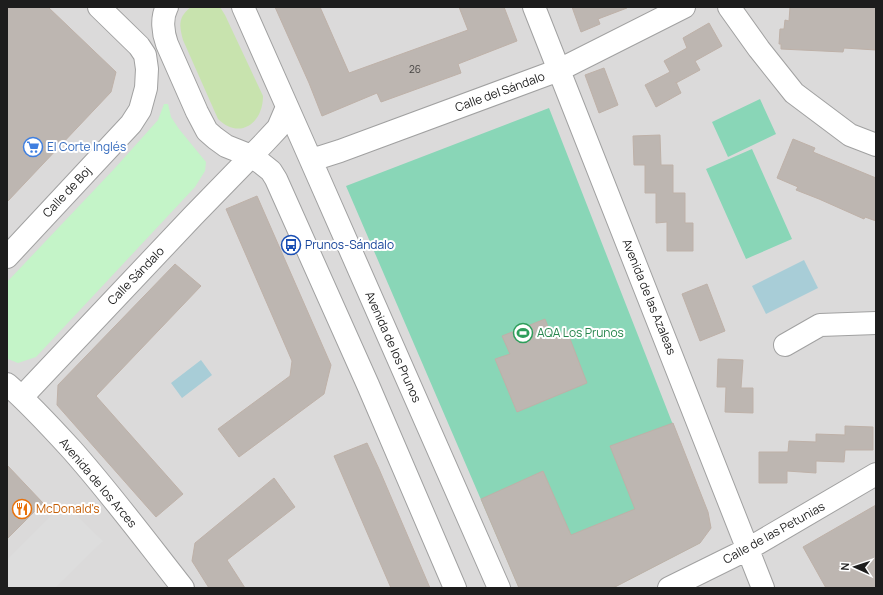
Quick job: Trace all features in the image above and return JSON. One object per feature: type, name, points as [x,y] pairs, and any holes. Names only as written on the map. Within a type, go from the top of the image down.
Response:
[{"type":"street","name":"Calle de Boj","points":[[7,257],[131,124],[140,110],[146,88],[147,69],[144,55],[139,46],[99,7]]},
{"type":"street","name":"Avenida de los Prunos","points":[[243,7],[499,588]]},
{"type":"street","name":"Avenida de las Azaleas","points":[[534,7],[763,588]]},
{"type":"street","name":"Calle del Sándalo","points":[[309,156],[318,158],[325,156],[559,70],[684,7]]},
{"type":"street","points":[[730,7],[759,49],[794,93],[850,135],[876,145]]},
{"type":"street","points":[[163,8],[164,36],[197,112],[208,131],[226,146],[252,156],[262,163],[271,171],[276,179],[371,392],[455,588]]},
{"type":"street","points":[[252,156],[278,128],[287,107]]},
{"type":"street","name":"Calle Sándalo","points":[[14,391],[252,156]]},
{"type":"street","points":[[786,345],[820,325],[876,323]]},
{"type":"street","name":"Avenida de los Arces","points":[[14,391],[51,426],[94,475],[183,588]]},
{"type":"street","name":"Calle de las Petunias","points":[[670,588],[748,549],[876,474]]},
{"type":"shaded area","points":[[7,7],[876,7],[876,588],[7,588]]},
{"type":"shaded area","points":[[64,503],[103,541],[55,588],[7,588],[7,560]]},
{"type":"green space","points":[[191,7],[220,7],[225,15],[263,96],[259,114],[248,126],[234,128],[226,125],[218,119],[183,40],[180,26],[184,14]]},
{"type":"green space","points":[[760,99],[776,134],[728,157],[712,122]]},
{"type":"green space","points":[[164,104],[168,104],[171,117],[206,162],[205,171],[195,187],[36,357],[18,363],[8,359],[7,282],[115,168],[158,120]]},
{"type":"green space","name":"AQA Los Prunos","points":[[549,108],[695,481],[700,543],[613,588],[519,588],[346,186]]},
{"type":"green space","points":[[752,149],[792,239],[746,259],[706,169]]},
{"type":"water","points":[[804,260],[818,288],[766,314],[752,286]]},
{"type":"water","points":[[201,360],[212,375],[182,398],[171,383]]},
{"type":"building","name":"El Corte Inglés","points":[[7,7],[48,7],[116,72],[111,92],[7,202]]},
{"type":"building","points":[[275,7],[320,7],[349,73],[468,30],[459,7],[504,7],[517,41],[458,64],[461,73],[381,102],[377,93],[322,116]]},
{"type":"building","points":[[572,7],[627,8],[598,19],[600,24],[581,32]]},
{"type":"building","points":[[790,7],[876,7],[876,50],[844,48],[843,52],[781,49],[781,44],[779,44],[780,29],[784,29],[785,20],[789,21]]},
{"type":"building","points":[[709,23],[722,46],[695,61],[700,70],[676,83],[681,93],[656,107],[645,85],[670,72],[664,61],[687,48],[683,38]]},
{"type":"building","points":[[604,68],[618,105],[599,113],[585,75]]},
{"type":"building","points":[[660,135],[661,165],[673,165],[673,193],[685,193],[685,223],[693,223],[693,251],[667,251],[667,222],[656,223],[656,193],[645,193],[645,165],[634,165],[633,136]]},
{"type":"building","points":[[793,139],[815,148],[813,152],[876,178],[876,221],[865,217],[864,219],[796,190],[798,187],[777,178]]},
{"type":"building","points":[[257,196],[331,365],[324,394],[239,457],[218,429],[290,376],[292,361],[226,209]]},
{"type":"building","points":[[175,264],[201,286],[96,396],[183,494],[156,517],[57,405],[58,385]]},
{"type":"building","points":[[707,284],[725,331],[700,341],[682,294]]},
{"type":"building","points":[[545,319],[552,337],[567,331],[587,383],[517,412],[495,359],[510,354],[502,336]]},
{"type":"building","points":[[718,359],[743,360],[741,388],[753,388],[753,413],[725,412],[726,387],[717,387]]},
{"type":"building","points":[[673,423],[708,512],[711,528],[700,543],[613,588],[519,588],[481,499],[543,471],[571,535],[635,509],[610,446]]},
{"type":"building","points":[[845,426],[873,427],[873,450],[845,450],[844,462],[816,461],[816,473],[787,471],[787,483],[759,483],[759,452],[788,452],[789,441],[816,442],[816,434],[845,435]]},
{"type":"building","points":[[367,443],[430,588],[391,588],[334,456]]},
{"type":"building","name":"McDonald's","points":[[7,465],[43,503],[7,539]]},
{"type":"building","points":[[274,478],[295,507],[227,560],[245,588],[209,588],[192,561],[195,543]]},
{"type":"building","points":[[876,505],[876,588],[826,588],[803,547]]},
{"type":"place","name":"El Corte Inglés","points":[[33,147]]},
{"type":"place","name":"Prunos-Sándalo","points":[[291,245]]},
{"type":"place","name":"AQA Los Prunos","points":[[523,333]]},
{"type":"place","name":"McDonald's","points":[[22,509]]}]
